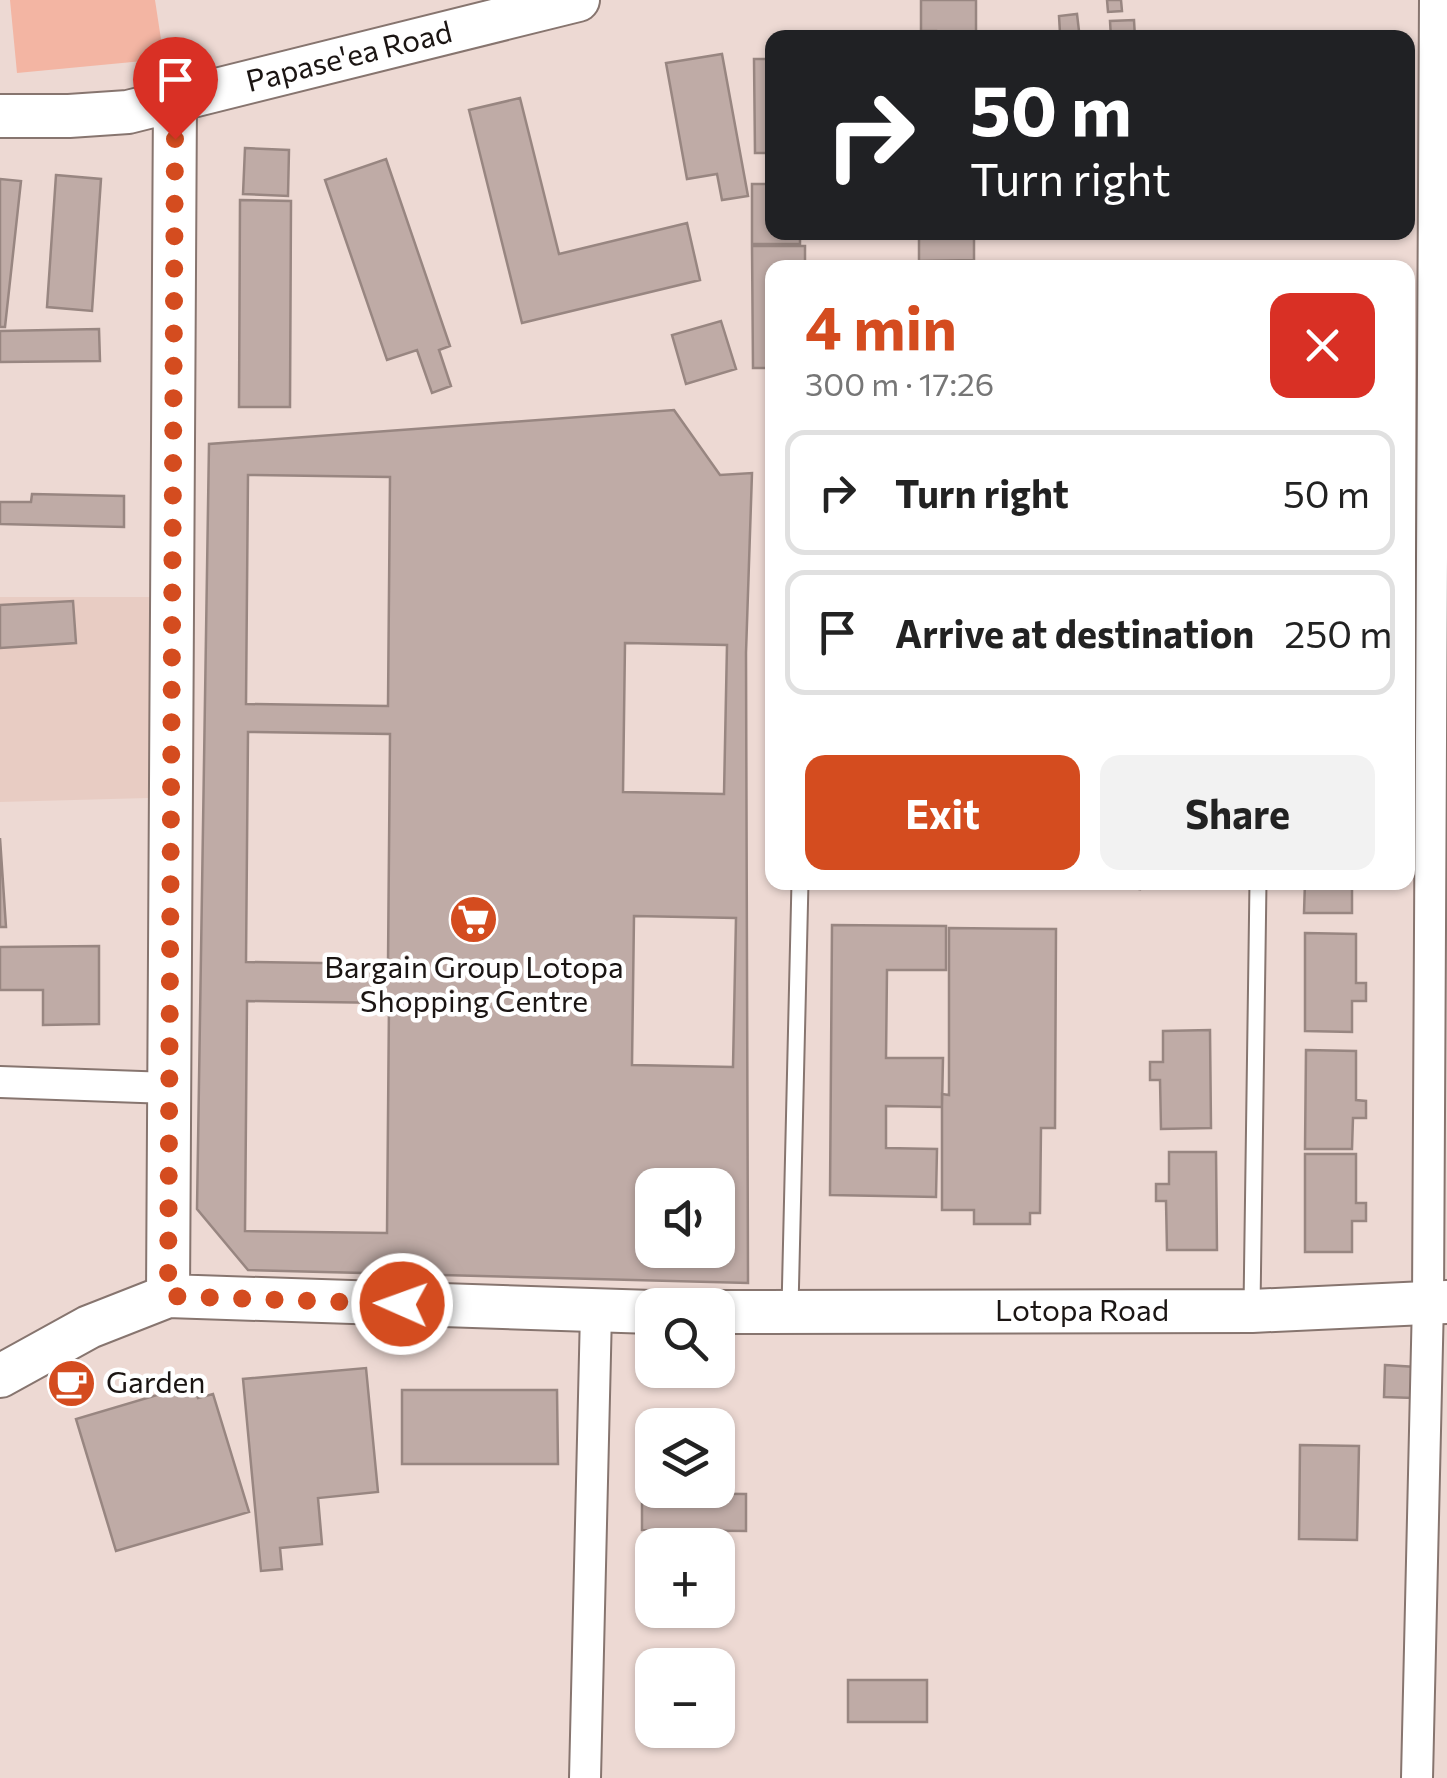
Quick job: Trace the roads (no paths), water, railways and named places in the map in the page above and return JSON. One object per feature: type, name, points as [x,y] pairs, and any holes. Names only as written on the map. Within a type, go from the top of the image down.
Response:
[{"type":"street","name":"Papase'ea Road","points":[[0,116],[128,112],[578,0]]},
{"type":"street","points":[[1418,1778],[1438,1302],[1435,0]]},
{"type":"street","points":[[168,1296],[176,100]]},
{"type":"street","points":[[0,1082],[169,1088]]},
{"type":"street","points":[[0,1376],[89,1326],[168,1296],[635,1312]]},
{"type":"street","name":"Lotopa Road","points":[[735,1312],[1252,1311],[1438,1302]]},
{"type":"street","points":[[585,1778],[596,1312]]},
{"type":"lane","points":[[790,1312],[800,890]]},
{"type":"lane","points":[[1252,1311],[1258,890]]},
{"type":"place","name":"Bargain Group Lotopa Shopping Centre","points":[[474,919]]},
{"type":"place","name":"Garden","points":[[71,1383]]}]
